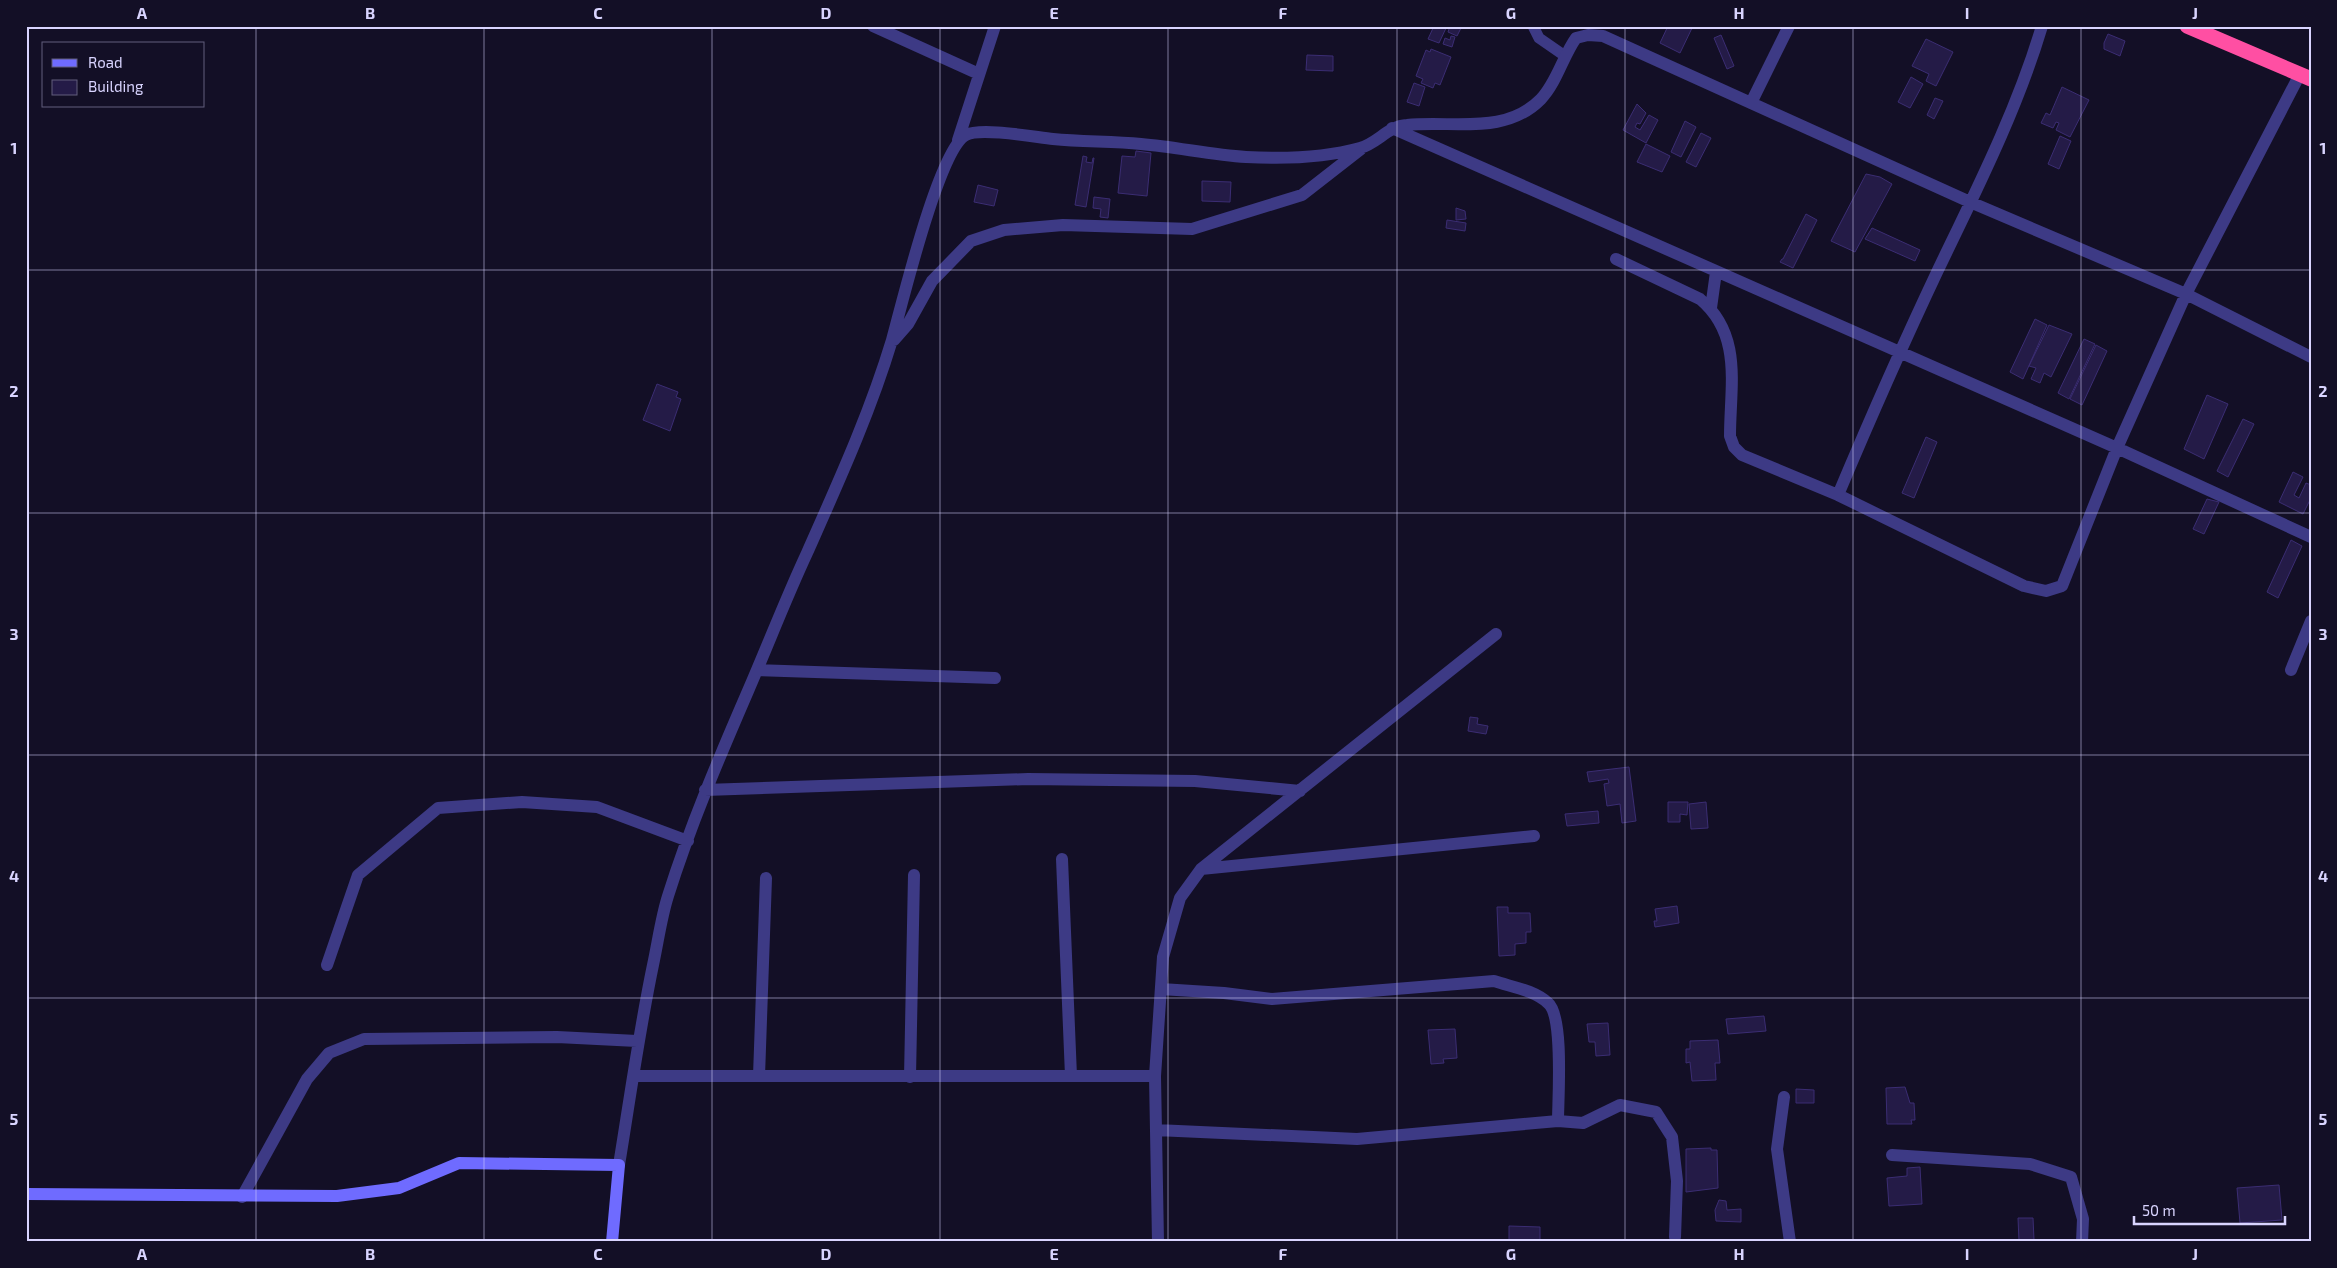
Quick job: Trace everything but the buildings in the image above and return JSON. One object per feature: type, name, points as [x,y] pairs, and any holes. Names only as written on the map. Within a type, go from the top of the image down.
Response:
[{"type":"highway","points":[[2187,26],[2305,77]]},
{"type":"street","points":[[873,26],[980,74]]},
{"type":"street","points":[[612,1242],[619,1165],[638,1041],[667,899],[705,790],[848,460],[891,344],[926,217],[949,155],[958,140],[995,26]]},
{"type":"street","points":[[1751,103],[1789,26]]},
{"type":"street","points":[[1838,495],[1899,352],[1970,202],[2018,94],[2034,55],[2042,26]]},
{"type":"street","points":[[891,344],[908,324],[932,281],[971,241],[1004,230],[1063,225],[1192,229],[1302,195],[1392,128],[1405,125],[1484,125],[1506,120],[1527,110],[1544,97],[1576,38],[1588,35],[1603,36],[1970,202],[2186,294],[2311,357]]},
{"type":"street","points":[[1616,259],[1700,299],[1711,308],[1723,328],[1733,363],[1730,436],[1734,447],[1742,455],[1838,495],[2024,586],[2046,591],[2062,586],[2117,448],[2186,294],[2305,77]]},
{"type":"street","points":[[1392,128],[2117,448],[2311,537]]},
{"type":"street","points":[[958,140],[973,132],[990,132],[1060,140],[1142,144],[1221,155],[1287,158],[1363,148]]},
{"type":"street","points":[[1711,308],[1716,272]]},
{"type":"street","points":[[2291,670],[2311,621]]},
{"type":"street","points":[[1158,1242],[1156,1076],[1161,989],[1164,957],[1180,898],[1202,869],[1496,634]]},
{"type":"street","points":[[757,670],[995,678]]},
{"type":"street","points":[[705,790],[1028,779],[1195,781],[1300,791]]},
{"type":"street","points":[[327,966],[358,875],[438,808],[522,802],[597,807],[688,841]]},
{"type":"street","points":[[1202,869],[1534,836]]},
{"type":"street","points":[[1062,859],[1071,1076]]},
{"type":"street","points":[[910,1076],[914,875]]},
{"type":"street","points":[[759,1076],[766,878]]},
{"type":"street","points":[[1161,989],[1272,998],[1494,982],[1528,991],[1550,1004],[1558,1025],[1558,1122]]},
{"type":"street","points":[[242,1196],[308,1078],[329,1053],[364,1039],[547,1037],[638,1041]]},
{"type":"street","points":[[634,1076],[1156,1076]]},
{"type":"street","points":[[1784,1097],[1777,1149],[1790,1242]]},
{"type":"street","points":[[1156,1130],[1357,1139],[1558,1122],[1583,1123],[1620,1105],[1656,1112],[1672,1137],[1677,1181],[1674,1237]]},
{"type":"street","points":[[1892,1155],[2030,1164],[2071,1177],[2084,1219],[2082,1242]]},
{"type":"street","points":[[26,1194],[337,1196],[399,1188],[459,1163],[619,1165]]},
{"type":"lane","points":[[1533,26],[1539,38],[1565,56]]}]
